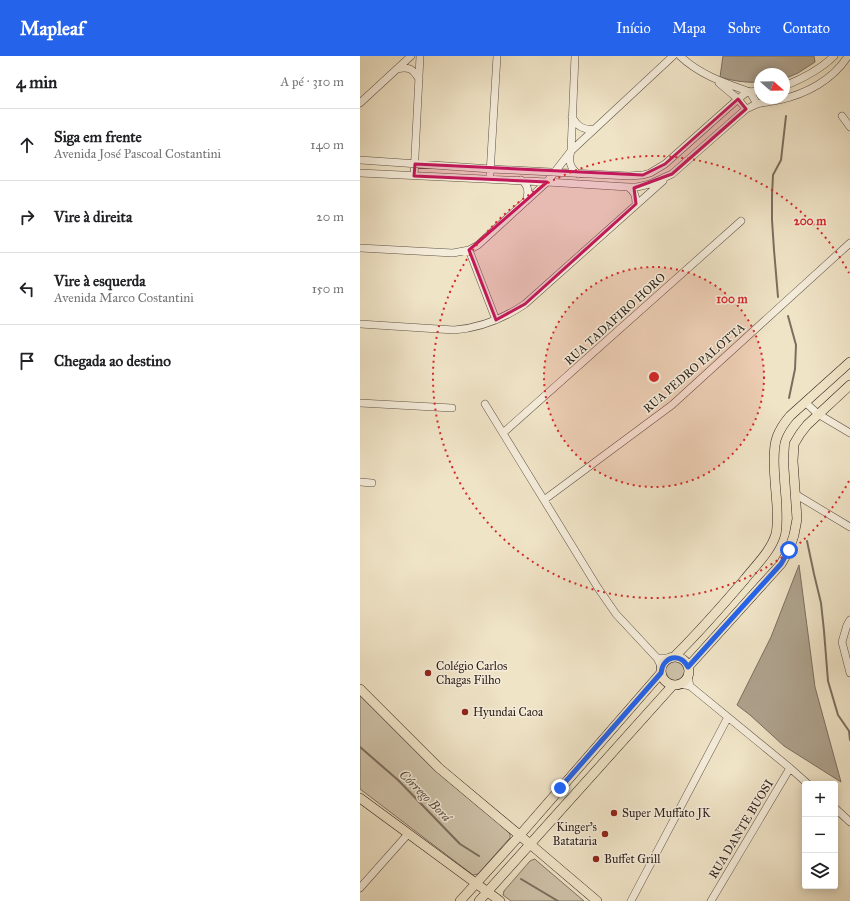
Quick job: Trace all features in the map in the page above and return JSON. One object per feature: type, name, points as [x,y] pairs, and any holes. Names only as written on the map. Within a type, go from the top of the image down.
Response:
[{"type":"main road","points":[[672,658],[722,606],[771,546],[776,533],[777,519],[775,465],[776,438],[783,424],[790,416],[850,362]]},
{"type":"main road","points":[[688,667],[781,564],[789,550],[797,519],[793,461],[794,444],[807,425],[850,385]]},
{"type":"main road","points":[[460,901],[520,835],[662,670],[666,660],[672,658],[683,660],[686,663],[689,672],[683,683],[530,844],[479,901]]},
{"type":"main road","points":[[662,670],[662,677],[669,684],[683,683]]},
{"type":"main road","points":[[360,689],[438,768],[520,835],[597,901]]},
{"type":"main road","points":[[360,798],[500,901]]},
{"type":"main road","points":[[536,816],[547,826]]},
{"type":"street","points":[[360,104],[411,56]]},
{"type":"street","points":[[414,176],[420,56]]},
{"type":"street","points":[[490,180],[496,56]]},
{"type":"street","points":[[576,56],[569,158],[573,170],[579,174]]},
{"type":"street","points":[[360,248],[453,253],[469,250],[478,245],[547,182],[570,151],[673,56]]},
{"type":"street","points":[[680,56],[696,69],[714,79],[750,92],[754,99]]},
{"type":"street","points":[[790,83],[820,68],[834,56]]},
{"type":"street","points":[[790,97],[814,88],[832,75],[848,56]]},
{"type":"street","points":[[397,69],[404,67],[410,69],[419,79]]},
{"type":"street","points":[[714,79],[738,99],[746,110]]},
{"type":"street","points":[[360,160],[579,174],[629,176],[647,174],[657,170],[665,164],[746,92],[754,92]]},
{"type":"street","points":[[360,324],[454,330],[466,329],[496,320],[514,311],[525,304],[636,204],[746,110],[757,104]]},
{"type":"street","points":[[842,116],[850,127]]},
{"type":"street","points":[[572,117],[581,128],[587,130],[594,129]]},
{"type":"street","points":[[360,173],[490,180],[521,180],[628,187],[637,187],[650,184],[672,174]]},
{"type":"street","points":[[647,174],[650,184],[648,194]]},
{"type":"street","points":[[521,180],[528,189],[526,201]]},
{"type":"street","points":[[628,187],[635,194],[636,204]]},
{"type":"street","name":"RUA TADAFIRO HORO","points":[[503,433],[741,221]]},
{"type":"street","name":"RUA PEDRO PALOTTA","points":[[544,500],[672,405],[850,243]]},
{"type":"street","points":[[469,250],[496,320]]},
{"type":"street","points":[[360,403],[452,408]]},
{"type":"street","points":[[806,403],[818,414],[850,433]]},
{"type":"street","points":[[485,404],[598,588],[616,614],[658,658],[662,670]]},
{"type":"street","points":[[360,482],[372,483]]},
{"type":"street","points":[[795,494],[811,505],[850,527]]},
{"type":"street","points":[[796,511],[804,506],[811,505]]},
{"type":"street","points":[[849,624],[842,642],[850,673]]},
{"type":"street","points":[[658,658],[672,658]]},
{"type":"street","points":[[683,683],[728,717],[805,781]]},
{"type":"street","points":[[631,901],[728,717]]},
{"type":"street","name":"RUA DANTE BUOSI","points":[[711,901],[790,768]]},
{"type":"street","points":[[838,811],[850,822]]},
{"type":"street","points":[[360,888],[408,834]]},
{"type":"highlighted area","points":[[738,99],[746,109],[672,174],[634,188],[636,204],[525,304],[496,320],[469,250],[547,182],[414,176],[415,164],[643,175],[665,164]]},
{"type":"shaded area","points":[[723,56],[814,56],[815,62],[790,76],[790,68],[754,68],[754,82],[735,81],[720,77]]},
{"type":"shaded area","points":[[799,565],[815,687],[841,782],[784,746],[737,705],[771,637]]},
{"type":"shaded area","points":[[675,661],[682,664],[685,671],[682,678],[675,681],[668,678],[665,671],[668,664]]},
{"type":"shaded area","points":[[360,694],[510,834],[510,838],[478,874],[473,875],[360,789]]},
{"type":"shaded area","points":[[535,859],[584,901],[511,901],[503,895],[504,891],[530,861]]},
{"type":"waterway","points":[[778,297],[772,220],[772,195],[773,175],[781,160],[786,116]]},
{"type":"waterway","points":[[788,316],[796,345],[795,369],[789,398]]},
{"type":"waterway","points":[[807,541],[821,603],[828,681],[838,715],[849,731],[850,740]]},
{"type":"waterway","name":"Córrego Borá","points":[[360,747],[398,780],[460,844],[479,856]]},
{"type":"waterway","name":"Córrego Borá","points":[[521,879],[558,901]]},
{"type":"place","name":"Colégio Carlos Chagas Filho","points":[[428,673]]},
{"type":"place","name":"Hyundai Caoa","points":[[465,712]]},
{"type":"place","name":"Super Muffato JK","points":[[614,813]]},
{"type":"place","name":"Kinger's Batataria","points":[[605,834]]},
{"type":"place","name":"Buffet Grill","points":[[596,859]]},
{"type":"route","points":[[560,788],[661,673],[666,660],[670,658],[678,658],[683,660],[688,667],[781,564],[789,550]]}]
